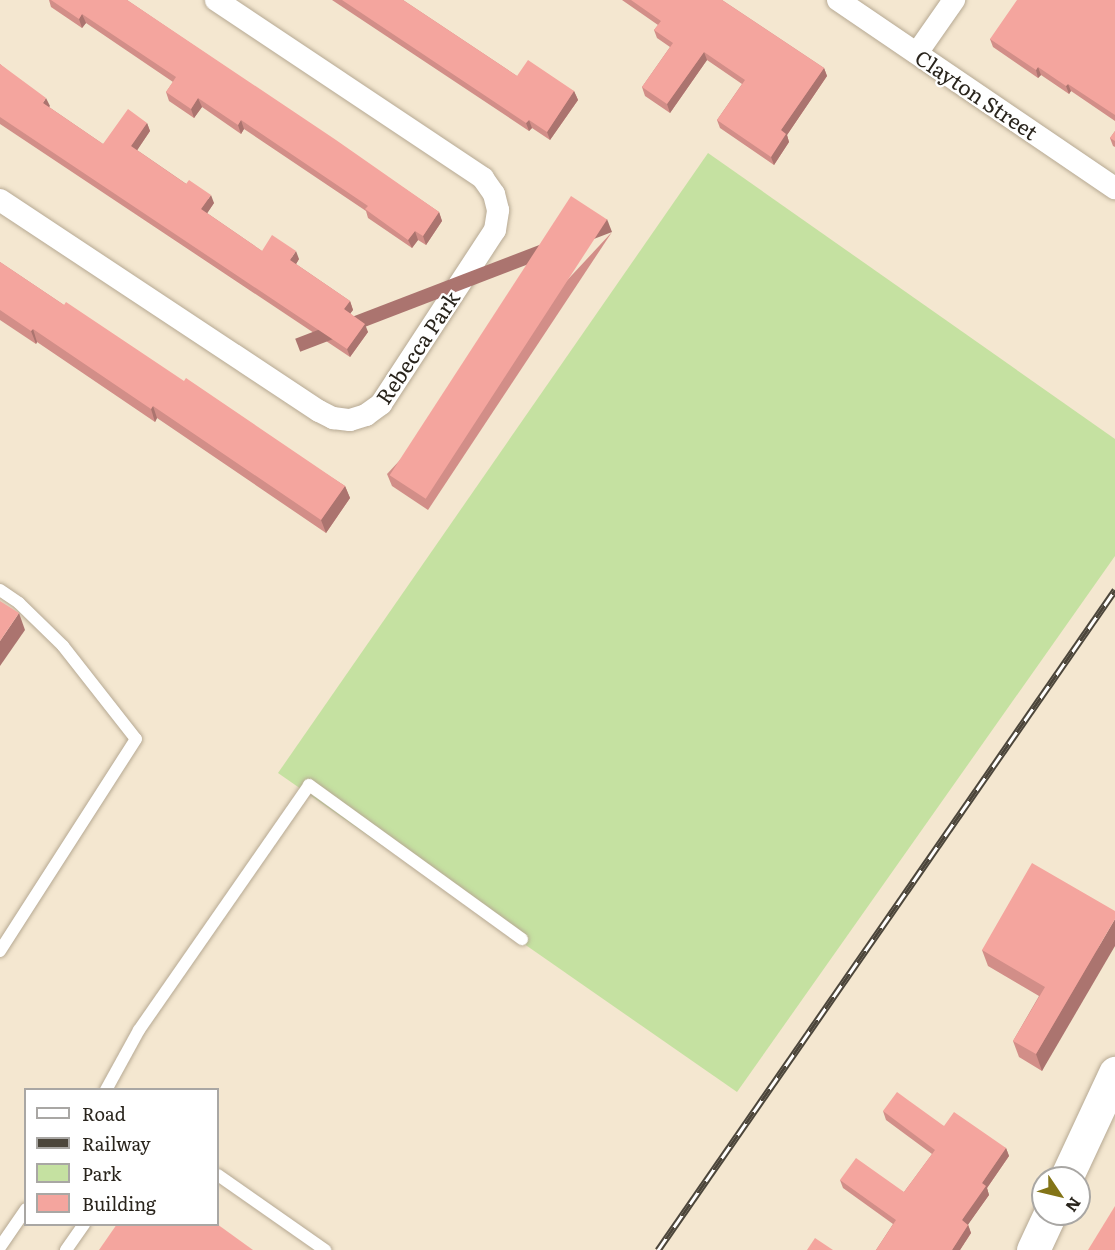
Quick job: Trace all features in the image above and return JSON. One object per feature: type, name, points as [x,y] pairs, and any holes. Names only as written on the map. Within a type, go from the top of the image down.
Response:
[{"type":"street","name":"Rebecca Park","points":[[0,200],[319,411],[333,418],[350,420],[366,416],[381,404],[495,230],[498,210],[494,194],[483,178],[216,0]]},
{"type":"street","name":"Clayton Street","points":[[838,0],[1115,188]]},
{"type":"street","points":[[917,53],[954,0]]},
{"type":"street","points":[[1074,1166],[1107,1113],[1115,1073]]},
{"type":"street","points":[[1033,1250],[1044,1226]]},
{"type":"lane","points":[[0,590],[19,603],[63,646],[136,739],[0,951]]},
{"type":"lane","points":[[107,1088],[139,1030],[309,785],[522,939]]},
{"type":"lane","points":[[219,1175],[325,1250]]},
{"type":"lane","points":[[0,1247],[24,1212]]},
{"type":"lane","points":[[66,1250],[83,1226]]},
{"type":"green space","points":[[708,153],[1115,439],[1115,556],[737,1092],[278,773]]},
{"type":"building","points":[[51,0],[127,0],[439,212],[423,236],[415,231],[408,240],[365,209],[368,206],[241,120],[238,125],[198,98],[191,109],[166,92],[176,77],[82,14],[79,19]]},
{"type":"building","points":[[342,0],[403,0],[517,76],[528,60],[574,91],[547,132],[529,120],[526,123]]},
{"type":"building","points":[[631,0],[722,0],[824,68],[781,130],[786,134],[771,157],[717,120],[745,80],[704,52],[667,104],[642,87],[673,43],[654,30],[661,21]]},
{"type":"building","points":[[1017,0],[1115,0],[1115,115],[1068,84],[1066,86],[1038,67],[1036,70],[990,39]]},
{"type":"building","points":[[0,64],[46,98],[43,103],[103,144],[128,109],[147,123],[131,146],[186,184],[189,180],[211,195],[201,209],[262,251],[272,235],[296,251],[290,260],[350,301],[344,309],[365,324],[347,349],[0,117]]},
{"type":"building","points":[[1115,131],[1115,141],[1110,138]]},
{"type":"building","points":[[571,196],[607,219],[426,499],[390,475]]},
{"type":"building","points":[[0,262],[64,305],[66,302],[184,381],[186,378],[345,486],[321,520],[153,406],[151,409],[33,329],[31,331],[0,310]]},
{"type":"building","points":[[0,601],[19,613],[0,641]]},
{"type":"building","points":[[1032,863],[1115,911],[1115,919],[1036,1054],[1013,1041],[1045,987],[982,950]]},
{"type":"building","points":[[897,1092],[944,1126],[954,1112],[1006,1148],[982,1183],[986,1186],[962,1220],[968,1225],[952,1250],[876,1250],[896,1220],[840,1180],[856,1158],[904,1192],[935,1150],[883,1111]]},
{"type":"building","points":[[1115,1206],[1115,1250],[1088,1250]]},
{"type":"building","points":[[219,1225],[253,1250],[99,1250],[116,1226]]},
{"type":"building","points":[[815,1238],[833,1250],[807,1250]]},
{"type":"railway","points":[[658,1250],[1115,590]]}]
